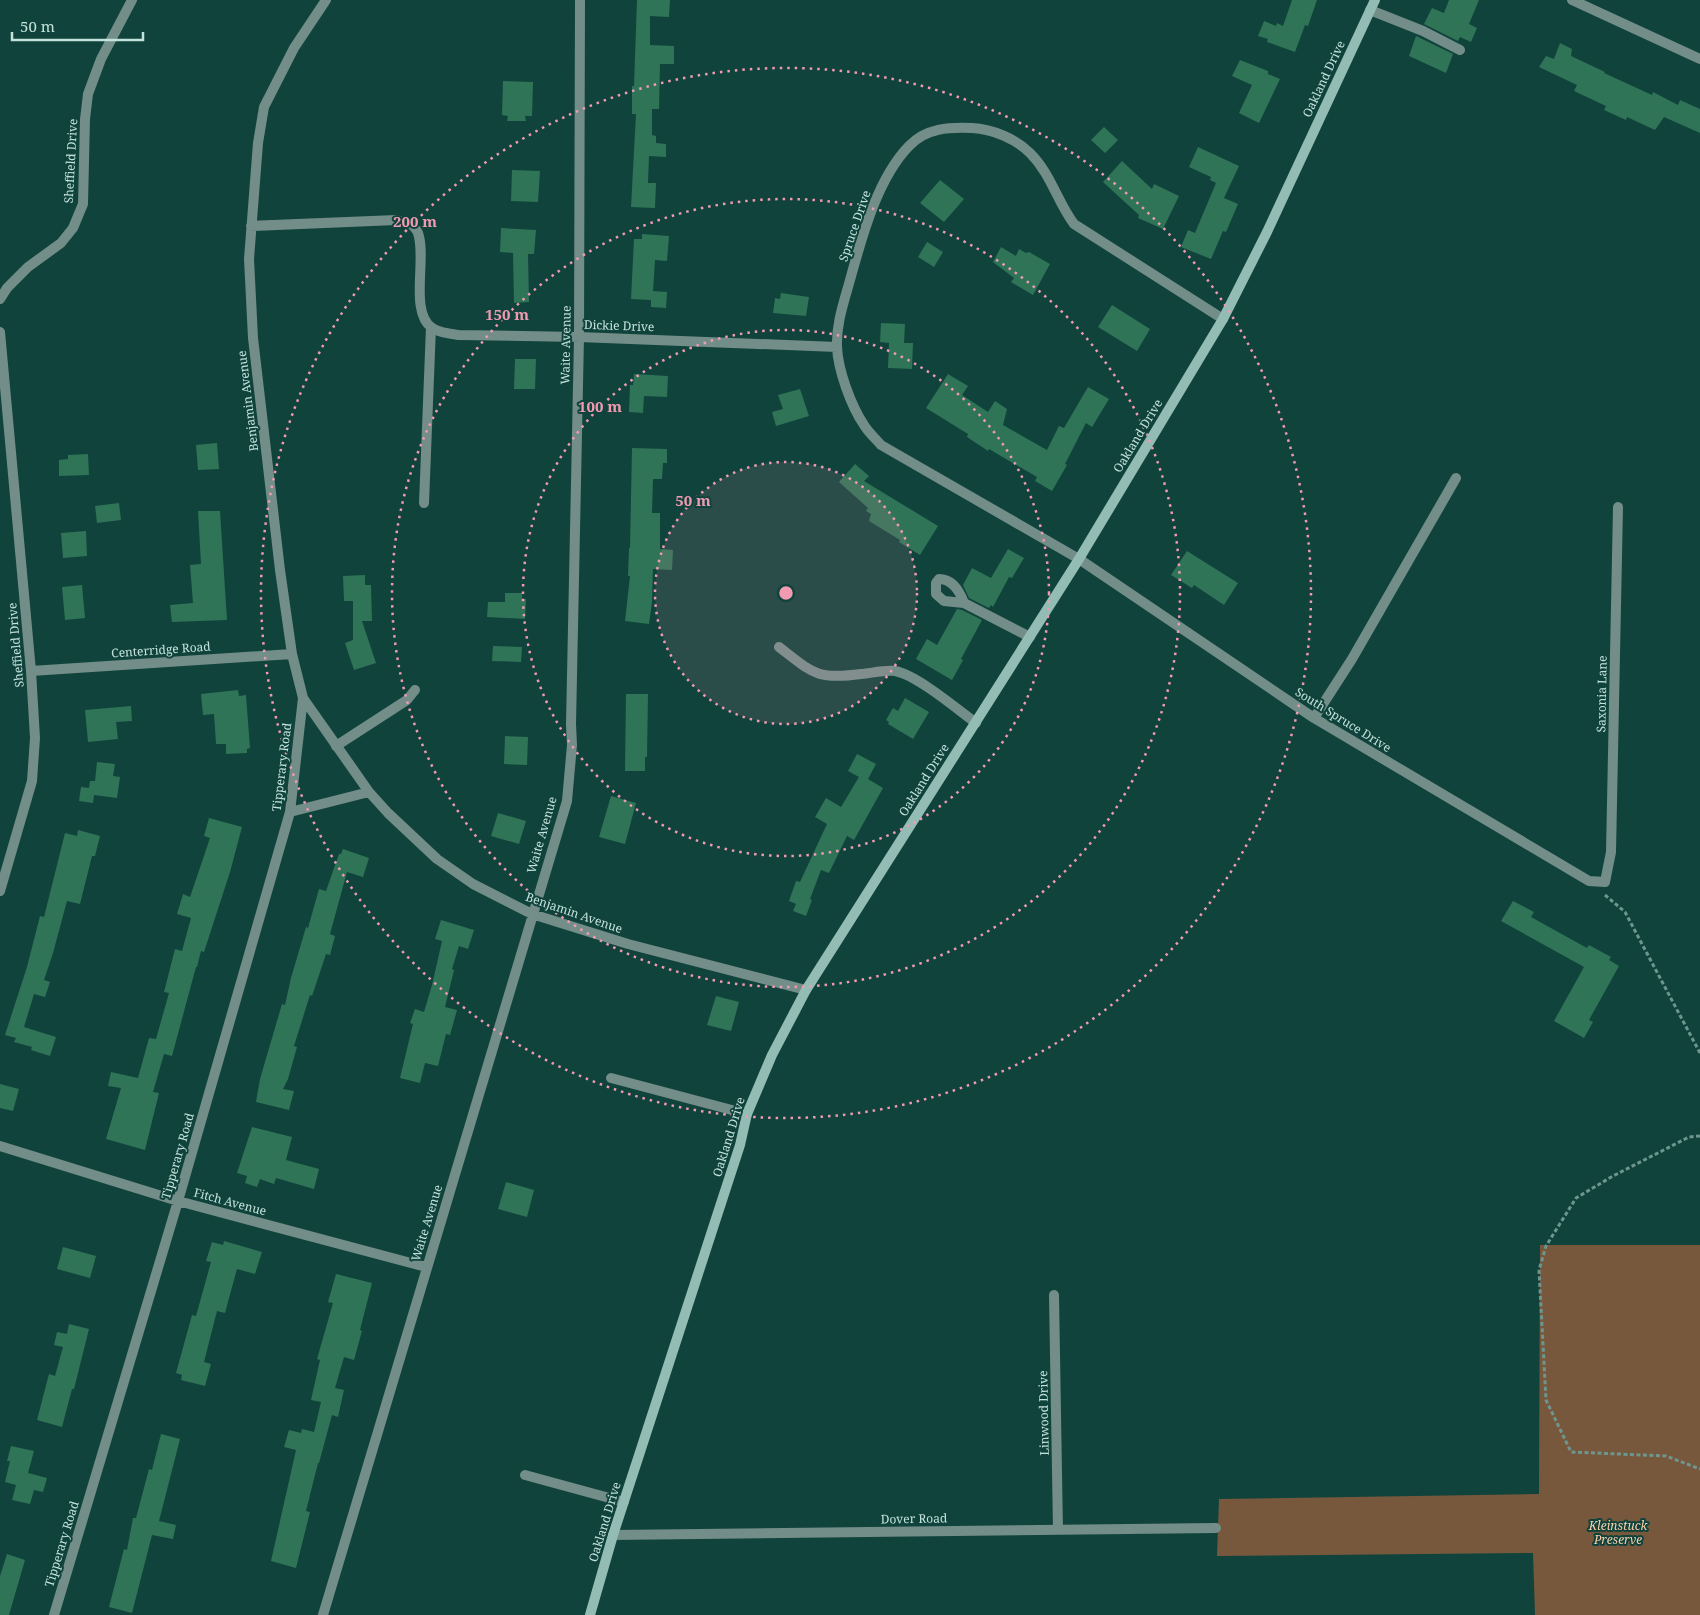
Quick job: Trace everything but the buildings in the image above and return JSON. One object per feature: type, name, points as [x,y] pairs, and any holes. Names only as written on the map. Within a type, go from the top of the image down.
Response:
[{"type":"main road","name":"Oakland Drive","points":[[590,1615],[613,1535],[737,1153],[746,1114],[772,1055],[806,990],[1079,559],[1223,318],[1270,225],[1375,0]]},
{"type":"street","name":"Sheffield Drive","points":[[0,300],[6,288],[28,267],[61,242],[73,228],[83,204],[85,119],[88,94],[101,59],[132,0]]},
{"type":"street","name":"Benjamin Avenue","points":[[326,0],[294,48],[264,107],[258,143],[248,259],[253,338],[280,570],[292,654],[303,698],[369,792],[410,836],[437,859],[473,884],[532,914],[628,944],[806,990]]},
{"type":"street","name":"Waite Avenue","points":[[323,1615],[567,801],[572,744],[579,337],[580,0]]},
{"type":"street","points":[[1572,0],[1700,59]]},
{"type":"street","points":[[1370,10],[1423,31],[1460,50]]},
{"type":"street","name":"Spruce Drive","points":[[1079,559],[881,445],[864,426],[853,405],[843,375],[837,347],[839,320],[863,233],[877,196],[894,166],[910,145],[927,133],[949,127],[977,128],[1003,135],[1030,153],[1049,176],[1064,211],[1074,224],[1223,318]]},
{"type":"street","points":[[251,226],[396,220],[411,224],[418,233],[420,251],[420,306],[424,319],[431,327],[424,503]]},
{"type":"street","name":"Dickie Drive","points":[[431,327],[441,332],[458,335],[579,337],[837,347]]},
{"type":"street","name":"Sheffield Drive","points":[[0,332],[31,671],[35,738],[32,781],[0,891]]},
{"type":"street","points":[[1314,718],[1352,659],[1456,478]]},
{"type":"street","name":"Saxonia Lane","points":[[1605,882],[1611,852],[1618,506]]},
{"type":"street","name":"South Spruce Drive","points":[[1079,559],[1314,718],[1589,881],[1605,882]]},
{"type":"street","points":[[964,604],[1030,637]]},
{"type":"street","points":[[779,647],[811,672],[820,675],[840,677],[887,671],[905,674],[926,686],[976,723]]},
{"type":"street","name":"Centerridge Road","points":[[31,671],[292,654]]},
{"type":"street","points":[[336,746],[407,700],[415,690]]},
{"type":"street","name":"Tipperary Road","points":[[54,1615],[178,1201],[290,812],[303,698]]},
{"type":"street","points":[[290,812],[369,792]]},
{"type":"street","points":[[611,1078],[746,1114]]},
{"type":"street","name":"Fitch Avenue","points":[[0,1146],[178,1201],[426,1267]]},
{"type":"street","name":"Linwood Drive","points":[[1054,1295],[1058,1530]]},
{"type":"street","points":[[525,1475],[624,1502]]},
{"type":"street","name":"Dover Road","points":[[613,1535],[1216,1528]]},
{"type":"path","points":[[1589,881],[1625,912],[1700,1053]]},
{"type":"path","points":[[1700,1136],[1689,1137],[1612,1176],[1576,1198],[1546,1246],[1539,1270],[1546,1400],[1571,1452],[1666,1456],[1700,1469]]},
{"type":"green space","name":"Kleinstuck Preserve","points":[[1540,1245],[1700,1245],[1700,1615],[1535,1615],[1533,1553],[1217,1556],[1219,1499],[1539,1494]]}]
